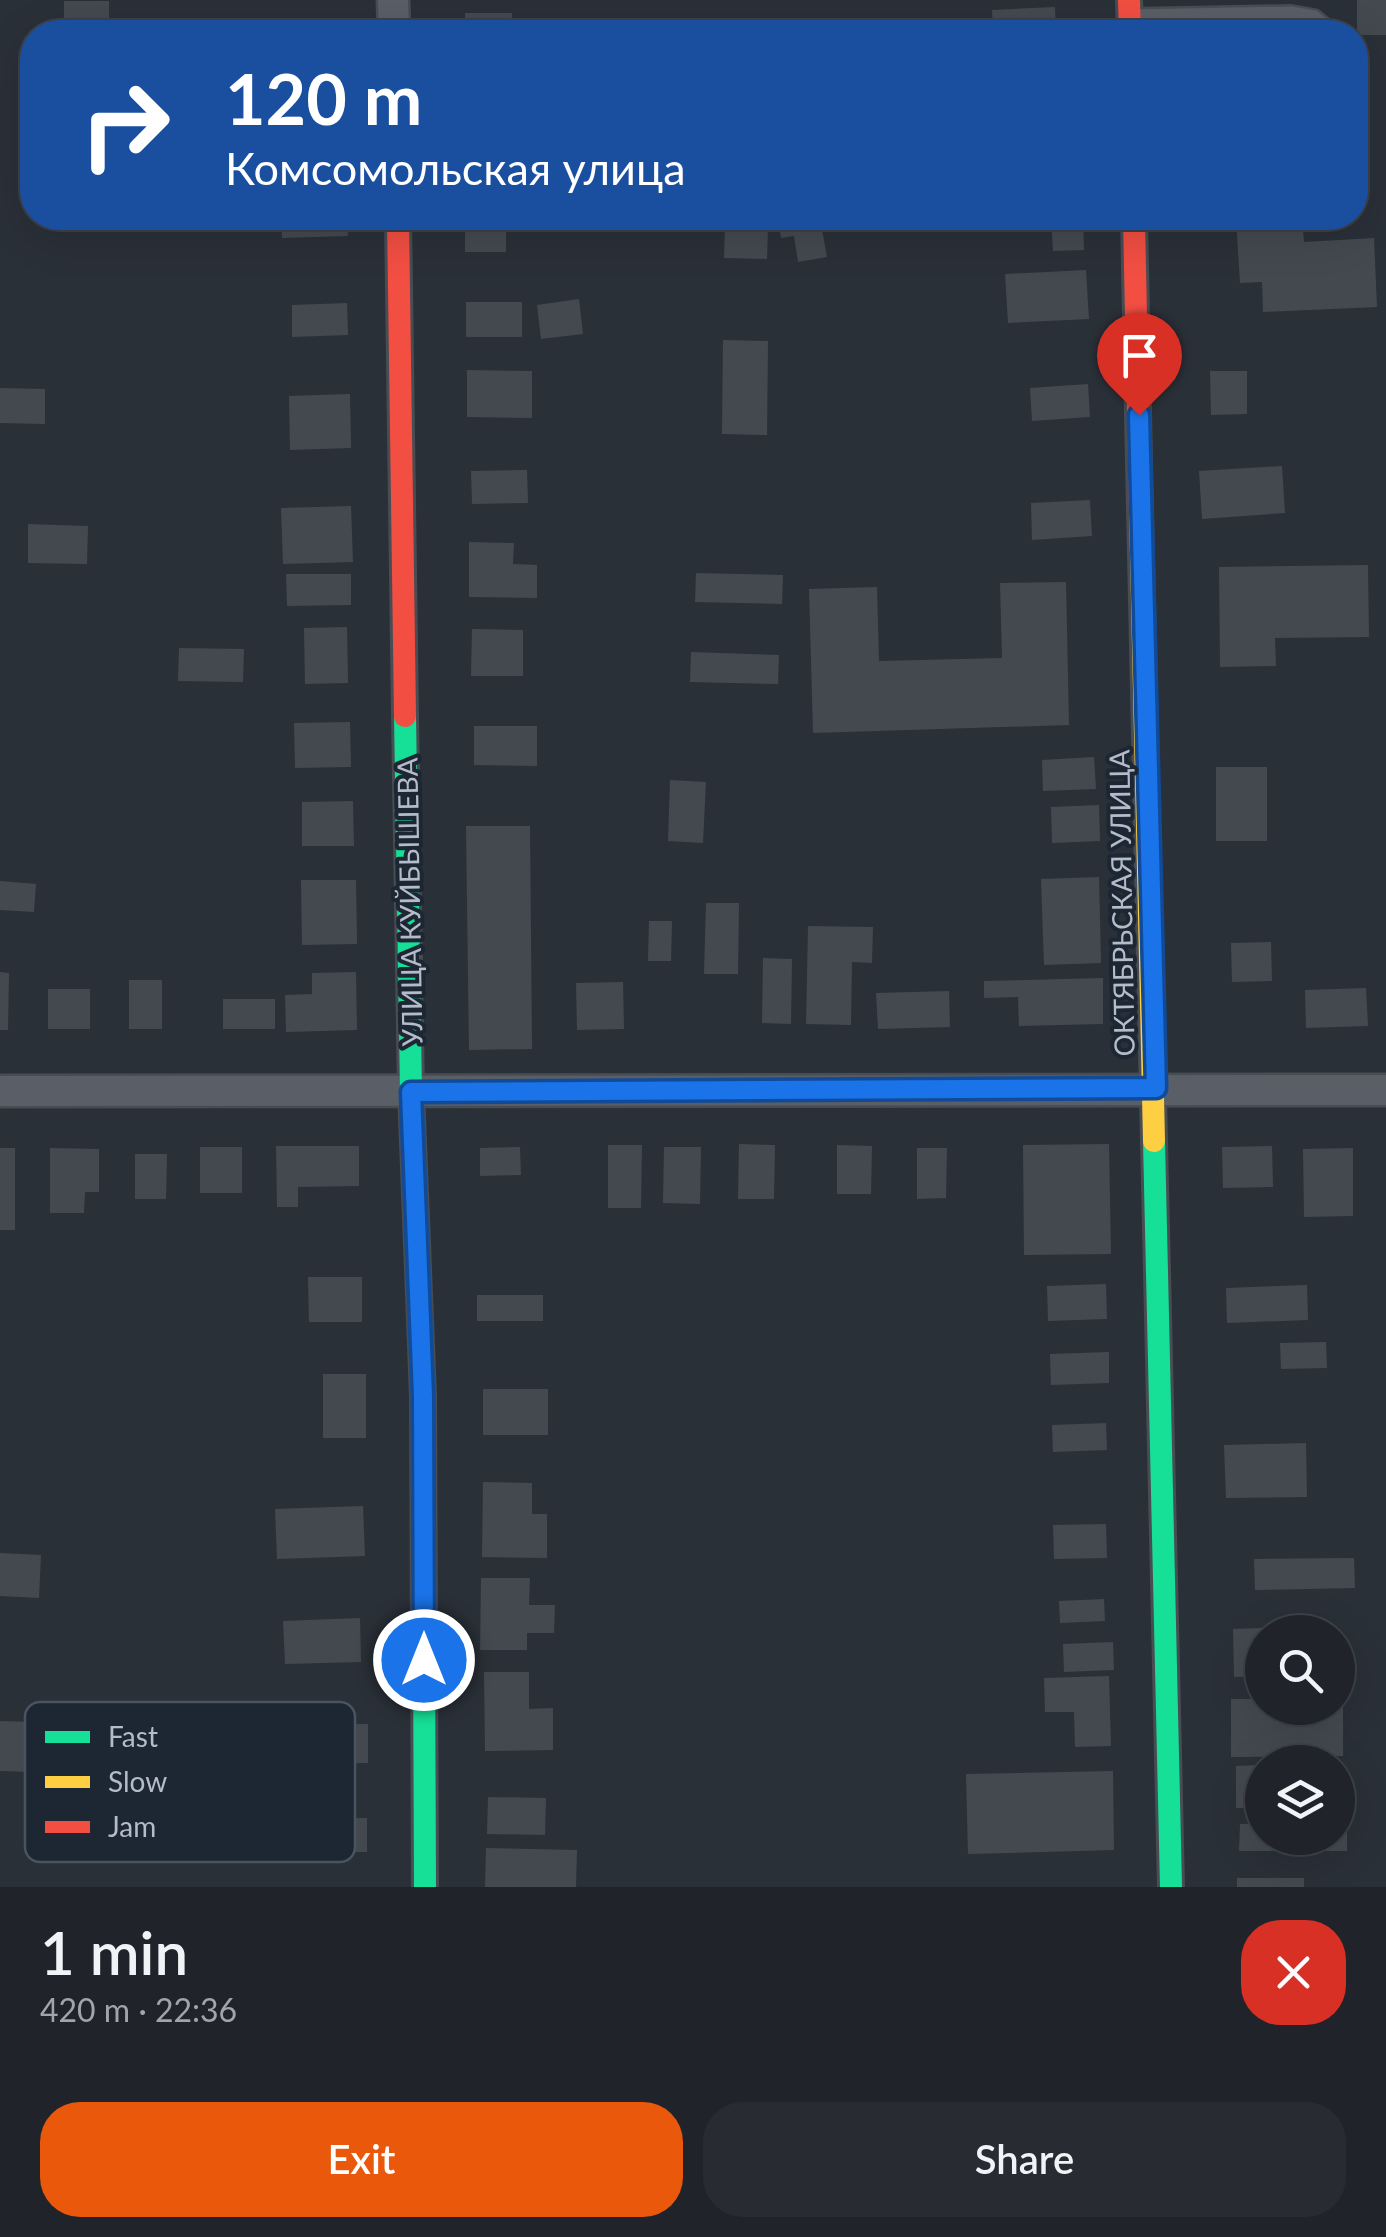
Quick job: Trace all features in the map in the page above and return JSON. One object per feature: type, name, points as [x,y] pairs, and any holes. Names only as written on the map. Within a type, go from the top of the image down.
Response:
[{"type":"street","name":"УЛИЦА КУЙБЫШЕВА","points":[[398,230],[411,1092],[423,1396],[425,1887]]},
{"type":"street","name":"ОКТЯБРЬСКАЯ УЛИЦА","points":[[1134,230],[1171,1887]]},
{"type":"street","points":[[0,1091],[1386,1090]]},
{"type":"lane","points":[[1129,16],[1291,14],[1316,20]]},
{"type":"building","points":[[1357,0],[1386,0],[1386,35],[1368,35],[1368,20],[1357,20]]},
{"type":"building","points":[[64,1],[109,1],[109,20],[64,20]]},
{"type":"building","points":[[1055,7],[1056,20],[992,20],[992,10]]},
{"type":"building","points":[[465,13],[512,13],[512,20],[465,20]]},
{"type":"building","points":[[282,230],[348,230],[348,236],[282,238]]},
{"type":"building","points":[[465,230],[506,230],[506,252],[465,252]]},
{"type":"building","points":[[725,230],[768,230],[767,259],[724,258]]},
{"type":"building","points":[[780,230],[822,230],[827,257],[798,262],[794,236],[781,238]]},
{"type":"building","points":[[1052,230],[1083,230],[1084,250],[1053,251]]},
{"type":"building","points":[[1237,230],[1303,230],[1304,242],[1374,238],[1377,307],[1263,312],[1262,282],[1240,283]]},
{"type":"building","points":[[1086,270],[1089,319],[1008,323],[1005,274]]},
{"type":"building","points":[[579,299],[583,334],[541,339],[537,305]]},
{"type":"building","points":[[466,302],[522,302],[522,337],[466,337]]},
{"type":"building","points":[[347,303],[348,335],[292,337],[292,305]]},
{"type":"building","points":[[723,340],[768,341],[767,435],[722,434]]},
{"type":"building","points":[[467,370],[532,371],[532,418],[467,417]]},
{"type":"building","points":[[1210,371],[1247,371],[1247,414],[1211,415]]},
{"type":"building","points":[[1088,384],[1090,417],[1032,421],[1030,388]]},
{"type":"building","points":[[0,388],[45,389],[45,424],[0,423]]},
{"type":"building","points":[[350,394],[351,448],[290,450],[289,396]]},
{"type":"building","points":[[1282,466],[1285,513],[1202,519],[1199,471]]},
{"type":"building","points":[[527,470],[528,503],[472,504],[471,471]]},
{"type":"building","points":[[1090,500],[1092,536],[1032,540],[1031,503]]},
{"type":"building","points":[[351,506],[353,562],[283,564],[281,508]]},
{"type":"building","points":[[28,524],[88,526],[87,564],[28,563]]},
{"type":"building","points":[[469,542],[514,543],[513,564],[537,565],[537,598],[469,597]]},
{"type":"building","points":[[1368,565],[1369,637],[1275,638],[1276,666],[1220,667],[1219,567]]},
{"type":"building","points":[[696,573],[783,575],[782,604],[695,602]]},
{"type":"building","points":[[286,574],[351,574],[351,605],[287,606]]},
{"type":"building","points":[[1066,582],[1069,725],[813,733],[809,589],[877,587],[879,661],[1002,658],[1000,583]]},
{"type":"building","points":[[347,627],[348,683],[305,684],[304,628]]},
{"type":"building","points":[[472,629],[523,630],[523,676],[471,676]]},
{"type":"building","points":[[179,648],[244,649],[243,682],[178,681]]},
{"type":"building","points":[[691,652],[779,655],[778,684],[690,682]]},
{"type":"building","points":[[350,722],[351,767],[295,768],[294,723]]},
{"type":"building","points":[[474,726],[537,726],[537,766],[474,765]]},
{"type":"building","points":[[1094,757],[1096,789],[1043,791],[1042,760]]},
{"type":"building","points":[[1216,767],[1267,767],[1267,841],[1216,841]]},
{"type":"building","points":[[670,780],[706,782],[703,843],[668,841]]},
{"type":"building","points":[[353,801],[354,846],[302,846],[302,802]]},
{"type":"building","points":[[1099,805],[1100,841],[1052,843],[1051,807]]},
{"type":"building","points":[[466,826],[530,826],[532,1049],[469,1050]]},
{"type":"building","points":[[1099,877],[1101,963],[1044,965],[1041,879]]},
{"type":"building","points":[[301,880],[356,880],[357,944],[302,945]]},
{"type":"building","points":[[0,881],[36,884],[34,912],[0,910]]},
{"type":"building","points":[[706,903],[739,903],[738,974],[704,974]]},
{"type":"building","points":[[649,921],[672,921],[671,961],[648,961]]},
{"type":"building","points":[[808,926],[873,927],[872,963],[852,962],[851,1025],[806,1024]]},
{"type":"building","points":[[1271,942],[1272,981],[1232,982],[1231,943]]},
{"type":"building","points":[[763,958],[792,959],[791,1024],[762,1023]]},
{"type":"building","points":[[0,972],[9,973],[8,1030],[0,1030]]},
{"type":"building","points":[[356,972],[357,1030],[286,1032],[285,995],[312,994],[312,973]]},
{"type":"building","points":[[1103,978],[1103,1024],[1019,1026],[1018,997],[984,998],[984,981]]},
{"type":"building","points":[[129,980],[162,980],[162,1029],[129,1029]]},
{"type":"building","points":[[623,982],[624,1029],[577,1030],[576,983]]},
{"type":"building","points":[[1366,988],[1368,1026],[1306,1028],[1305,990]]},
{"type":"building","points":[[48,989],[90,989],[90,1029],[48,1029]]},
{"type":"building","points":[[949,991],[950,1027],[878,1029],[876,993]]},
{"type":"building","points":[[223,999],[275,999],[275,1029],[223,1029]]},
{"type":"building","points":[[739,1144],[775,1145],[774,1199],[738,1199]]},
{"type":"building","points":[[1109,1144],[1111,1254],[1024,1255],[1023,1145]]},
{"type":"building","points":[[608,1145],[642,1145],[641,1208],[608,1208]]},
{"type":"building","points":[[837,1145],[872,1146],[871,1194],[837,1194]]},
{"type":"building","points":[[276,1146],[359,1146],[359,1186],[298,1187],[298,1207],[277,1207]]},
{"type":"building","points":[[1272,1146],[1273,1187],[1223,1188],[1222,1147]]},
{"type":"building","points":[[200,1147],[242,1147],[242,1193],[200,1193]]},
{"type":"building","points":[[520,1147],[521,1175],[480,1176],[480,1148]]},
{"type":"building","points":[[664,1147],[701,1147],[700,1204],[663,1203]]},
{"type":"building","points":[[0,1148],[15,1148],[15,1230],[0,1230]]},
{"type":"building","points":[[50,1148],[99,1149],[99,1192],[85,1192],[84,1213],[50,1213]]},
{"type":"building","points":[[917,1148],[947,1148],[946,1198],[917,1199]]},
{"type":"building","points":[[1353,1148],[1353,1216],[1304,1217],[1303,1149]]},
{"type":"building","points":[[135,1154],[167,1154],[166,1199],[135,1199]]},
{"type":"building","points":[[308,1277],[362,1277],[362,1322],[309,1322]]},
{"type":"building","points":[[1106,1284],[1107,1319],[1048,1321],[1047,1286]]},
{"type":"building","points":[[1307,1285],[1308,1320],[1227,1323],[1226,1288]]},
{"type":"building","points":[[477,1295],[543,1295],[543,1321],[477,1321]]},
{"type":"building","points":[[1326,1342],[1327,1368],[1281,1369],[1280,1343]]},
{"type":"building","points":[[1109,1352],[1109,1383],[1051,1385],[1050,1354]]},
{"type":"building","points":[[323,1374],[366,1374],[366,1438],[323,1438]]},
{"type":"building","points":[[483,1389],[548,1389],[548,1435],[483,1435]]},
{"type":"building","points":[[1106,1423],[1107,1450],[1053,1452],[1052,1425]]},
{"type":"building","points":[[1306,1443],[1307,1497],[1226,1498],[1224,1445]]},
{"type":"building","points":[[483,1482],[532,1483],[532,1514],[547,1514],[547,1558],[482,1557]]},
{"type":"building","points":[[363,1506],[365,1556],[277,1559],[275,1509]]},
{"type":"building","points":[[1106,1524],[1107,1558],[1054,1559],[1053,1525]]},
{"type":"building","points":[[0,1553],[41,1555],[39,1598],[0,1596]]},
{"type":"building","points":[[1354,1558],[1355,1588],[1255,1590],[1254,1559]]},
{"type":"building","points":[[481,1578],[530,1578],[529,1605],[555,1605],[554,1633],[527,1633],[527,1650],[480,1650]]},
{"type":"building","points":[[1104,1599],[1105,1621],[1060,1623],[1059,1601]]},
{"type":"building","points":[[360,1618],[361,1662],[285,1664],[283,1621]]},
{"type":"building","points":[[1233,1629],[1245,1629],[1245,1677],[1234,1677]]},
{"type":"building","points":[[1113,1642],[1114,1670],[1064,1672],[1063,1644]]},
{"type":"building","points":[[484,1672],[529,1672],[529,1709],[553,1708],[553,1750],[485,1751]]},
{"type":"building","points":[[1109,1676],[1111,1746],[1075,1747],[1074,1712],[1045,1712],[1044,1678]]},
{"type":"building","points":[[1231,1699],[1245,1699],[1245,1725],[1343,1725],[1343,1745],[1245,1745],[1245,1757],[1231,1757]]},
{"type":"building","points":[[0,1721],[25,1722],[25,1772],[0,1771]]},
{"type":"building","points":[[355,1724],[368,1724],[368,1763],[355,1763]]},
{"type":"building","points":[[1236,1766],[1245,1766],[1245,1808],[1236,1808]]},
{"type":"building","points":[[1113,1771],[1114,1850],[968,1854],[966,1774]]},
{"type":"building","points":[[488,1797],[546,1798],[545,1835],[487,1834]]},
{"type":"building","points":[[355,1818],[367,1818],[367,1852],[355,1852]]},
{"type":"building","points":[[1240,1824],[1245,1824],[1245,1851],[1239,1851]]},
{"type":"building","points":[[486,1848],[577,1850],[576,1887],[485,1887]]},
{"type":"building","points":[[1237,1878],[1304,1878],[1304,1887],[1237,1887]]},
{"type":"traffic: fast","points":[[405,716],[411,1092],[423,1396],[425,1887]]},
{"type":"traffic: fast","points":[[1154,1141],[1171,1887]]},
{"type":"traffic: slow","points":[[1140,510],[1154,1141]]},
{"type":"traffic: jam","points":[[1129,0],[1130,20]]},
{"type":"traffic: jam","points":[[398,230],[405,716]]},
{"type":"traffic: jam","points":[[1134,230],[1140,510]]},
{"type":"route","points":[[424,1660],[423,1396],[411,1092],[1156,1088],[1139,415]]}]
